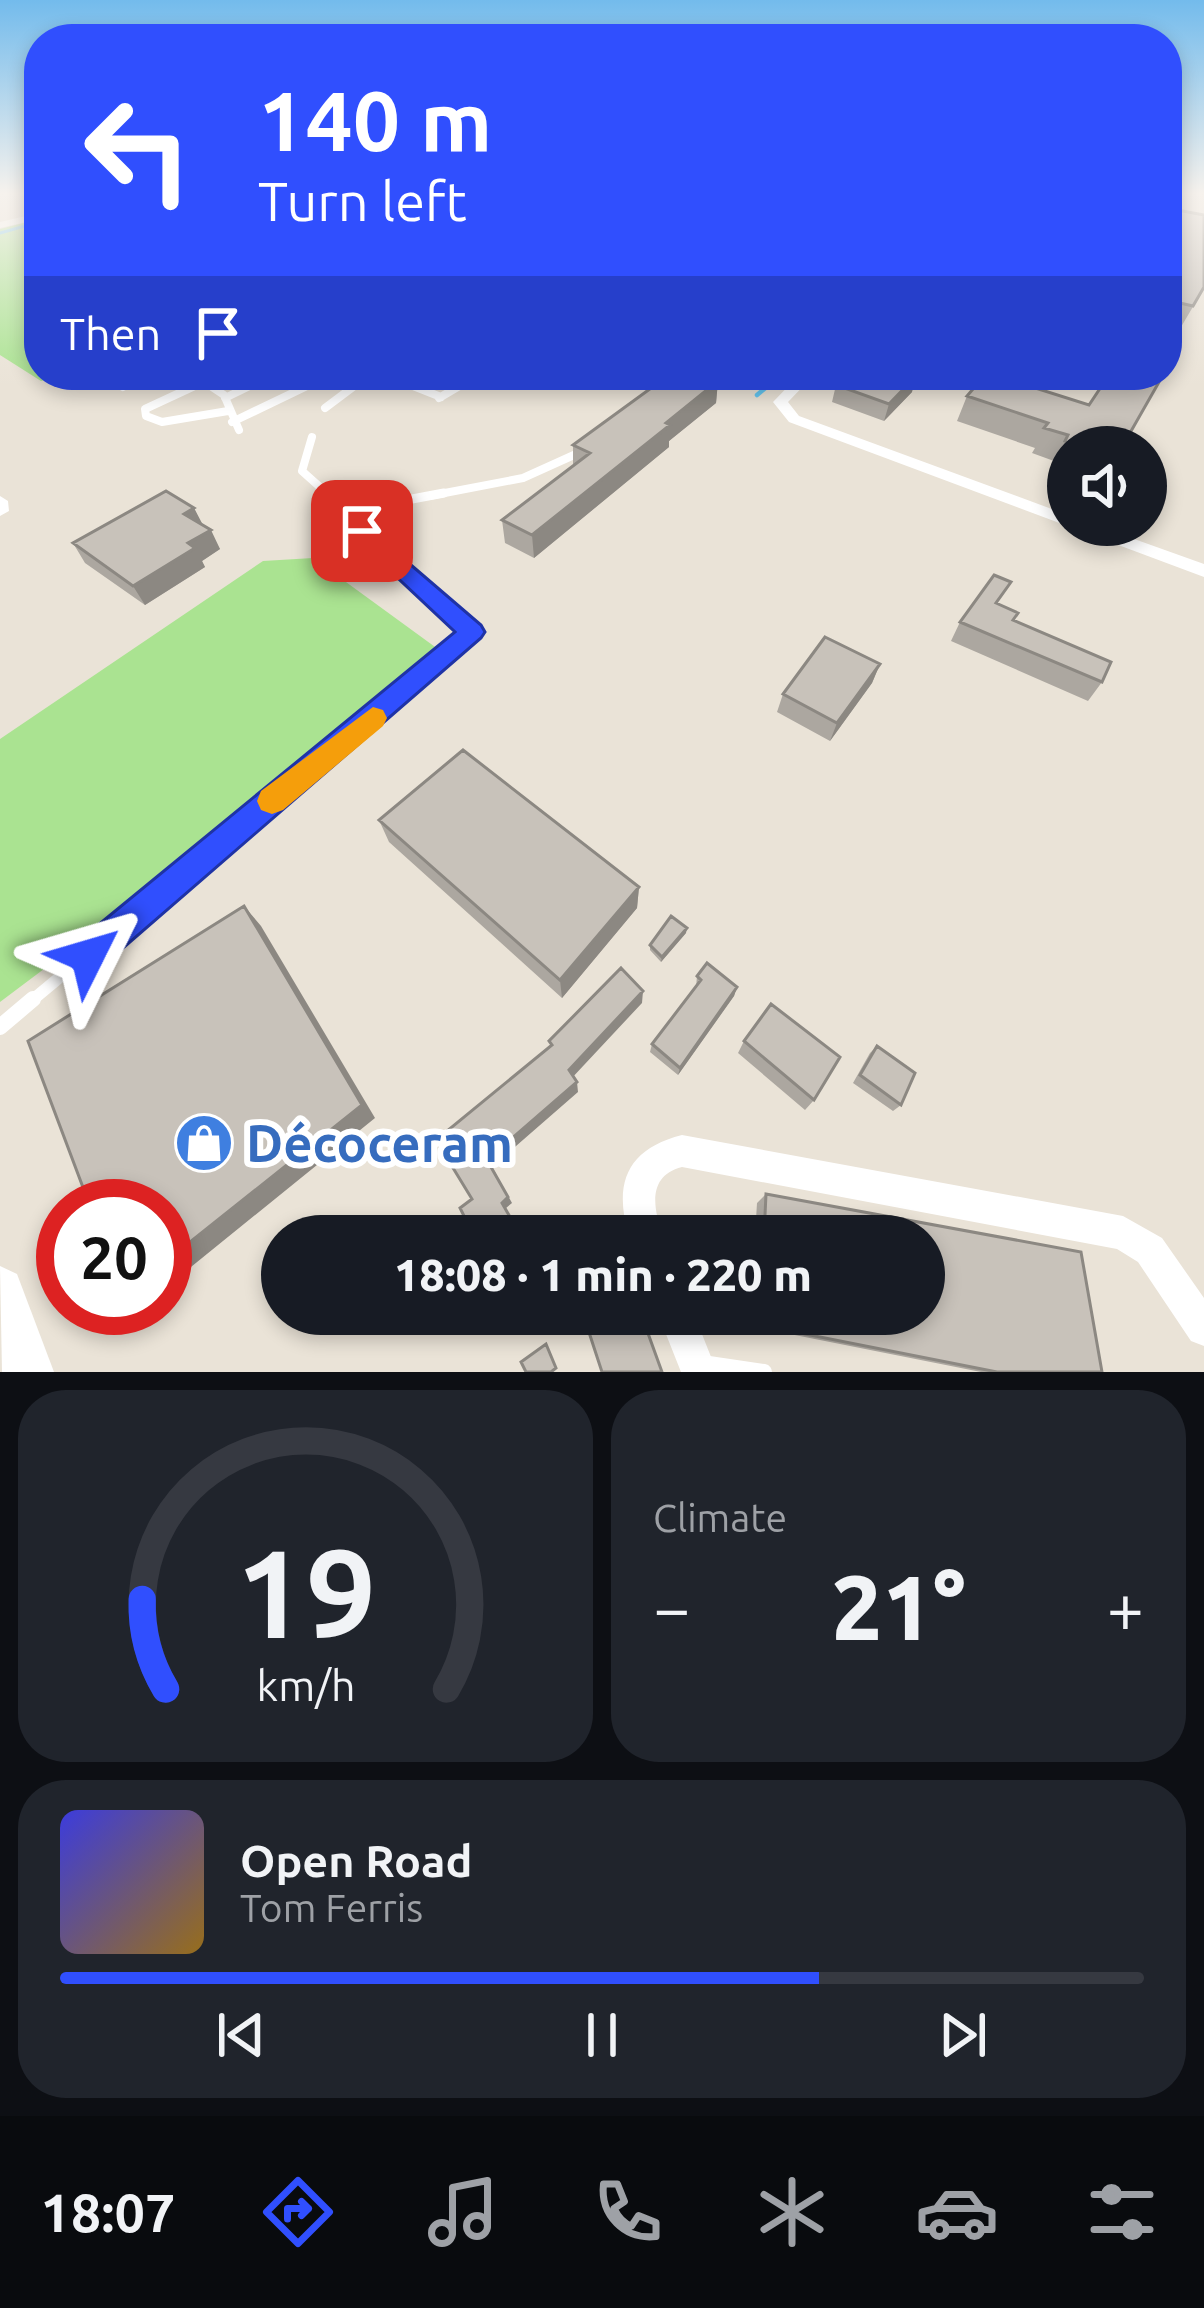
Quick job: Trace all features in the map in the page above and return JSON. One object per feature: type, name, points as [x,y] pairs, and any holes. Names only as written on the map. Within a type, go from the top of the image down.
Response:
[{"type":"main road","points":[[0,1292],[28,1372]]},
{"type":"street","points":[[791,390],[780,402],[785,414],[1047,513]]},
{"type":"street","points":[[0,502],[0,511]]},
{"type":"street","points":[[1136,546],[1204,571]]},
{"type":"street","points":[[638,1215],[636,1192],[650,1166],[666,1154],[682,1151],[1123,1233],[1150,1250],[1204,1328]]},
{"type":"street","points":[[684,1335],[697,1367]]},
{"type":"lane","points":[[178,390],[145,409],[146,416],[162,422],[228,410]]},
{"type":"lane","points":[[213,390],[225,398],[236,426],[302,390]]},
{"type":"lane","points":[[225,398],[241,390]]},
{"type":"lane","points":[[325,408],[349,390]]},
{"type":"lane","points":[[418,390],[438,399],[453,390]]},
{"type":"lane","points":[[312,437],[302,471],[316,489],[348,504],[375,506],[523,478],[577,457],[595,442]]},
{"type":"lane","points":[[0,1027],[472,632],[388,560],[362,531],[358,517],[375,506]]},
{"type":"lane","points":[[697,1367],[764,1372]]},
{"type":"green space","points":[[0,257],[24,257],[24,370],[0,355]]},
{"type":"green space","points":[[313,558],[442,652],[209,845],[0,1002],[0,739],[263,561]]},
{"type":"building","points":[[1182,257],[1204,257],[1204,287],[1193,306],[1182,303]]},
{"type":"building","points":[[648,390],[707,390],[532,535],[502,520],[590,453],[573,445]]},
{"type":"building","points":[[850,390],[903,390],[889,404]]},
{"type":"building","points":[[972,390],[1042,390],[1089,405],[1099,390],[1154,390],[1134,426],[1044,428],[1048,423],[967,396]]},
{"type":"building","points":[[166,491],[194,508],[184,514],[211,530],[188,543],[195,548],[133,586],[73,543]]},
{"type":"building","points":[[994,575],[1011,582],[996,603],[1018,613],[1013,620],[1111,662],[1102,682],[960,622]]},
{"type":"building","points":[[825,637],[880,664],[837,723],[783,694]]},
{"type":"building","points":[[463,750],[639,887],[560,980],[379,820]]},
{"type":"building","points":[[244,906],[362,1105],[192,1240],[192,1179],[80,1179],[28,1041]]},
{"type":"building","points":[[671,916],[687,928],[662,957],[650,945]]},
{"type":"building","points":[[707,963],[737,987],[680,1068],[652,1044],[701,980],[697,976]]},
{"type":"building","points":[[621,968],[643,991],[569,1070],[577,1082],[487,1160],[508,1197],[502,1203],[509,1215],[464,1215],[460,1208],[472,1199],[436,1140],[552,1045],[549,1041]]},
{"type":"building","points":[[771,1004],[840,1057],[814,1100],[744,1041]]},
{"type":"building","points":[[877,1046],[915,1073],[901,1105],[860,1075]]},
{"type":"building","points":[[766,1194],[880,1215],[765,1215]]},
{"type":"building","points":[[945,1227],[1081,1252],[1102,1372],[997,1372],[810,1335],[945,1335]]},
{"type":"building","points":[[590,1335],[649,1335],[662,1372],[602,1372]]},
{"type":"building","points":[[546,1344],[556,1368],[526,1372],[521,1362]]},
{"type":"waterway","points":[[757,395],[763,390]]},
{"type":"slow traffic","points":[[272,801],[373,718]]},
{"type":"place","name":"Décoceram","points":[[204,1143]]},
{"type":"route","points":[[88,956],[472,632],[388,560],[362,531]]}]
